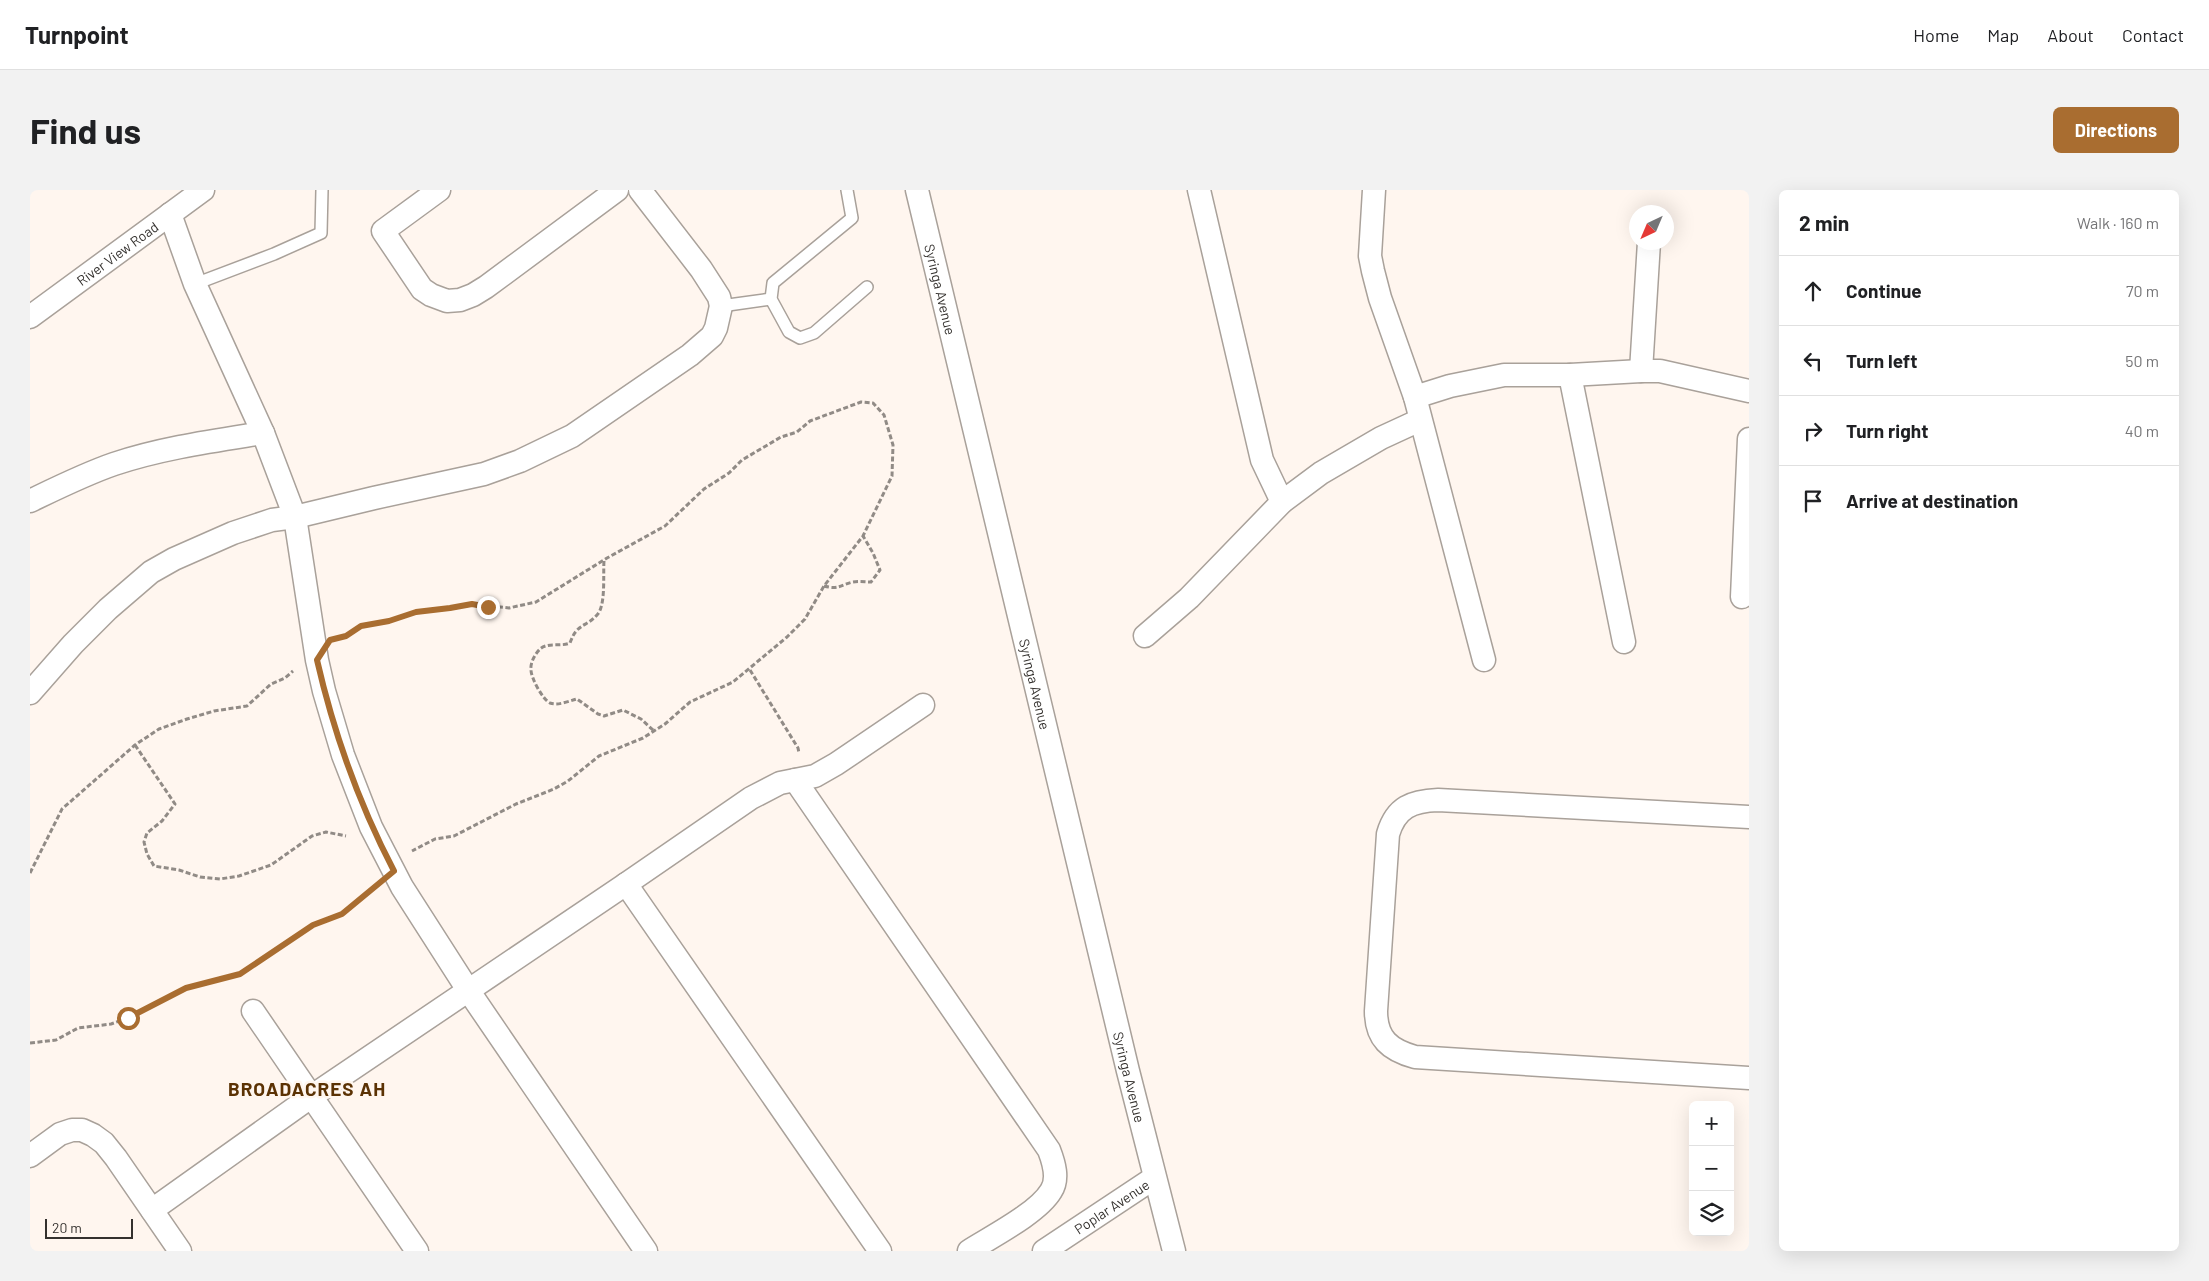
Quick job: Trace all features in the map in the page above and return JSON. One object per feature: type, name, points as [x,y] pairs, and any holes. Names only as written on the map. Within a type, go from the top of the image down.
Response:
[{"type":"street","name":"River View Road","points":[[30,317],[203,190]]},
{"type":"street","points":[[439,190],[383,231],[422,289],[431,295],[447,301],[460,300],[486,287],[616,190]]},
{"type":"street","points":[[30,693],[73,644],[108,609],[162,566],[233,533],[272,520],[296,517],[484,474],[540,452],[572,436],[690,355],[712,336],[719,318],[721,306],[719,297],[710,281],[640,190]]},
{"type":"street","name":"Syringa Avenue","points":[[917,190],[1154,1178],[1174,1251]]},
{"type":"street","points":[[1199,190],[1262,460],[1282,502]]},
{"type":"street","points":[[1374,190],[1370,256],[1373,271],[1380,298],[1415,397],[1484,660]]},
{"type":"street","points":[[170,214],[195,284],[263,433],[296,517],[317,660],[343,756],[371,827],[394,871],[468,990],[646,1251]]},
{"type":"street","points":[[1640,370],[1648,250]]},
{"type":"street","points":[[1415,397],[1450,386],[1504,375],[1570,375],[1640,370],[1660,371],[1749,390]]},
{"type":"street","points":[[1570,375],[1624,642]]},
{"type":"street","points":[[1145,636],[1201,586],[1282,502],[1321,473],[1381,438],[1420,420]]},
{"type":"street","points":[[30,501],[69,482],[121,462],[183,446],[263,433]]},
{"type":"street","points":[[1742,597],[1749,439]]},
{"type":"street","points":[[152,1210],[312,1096],[751,798],[780,782],[814,776],[836,764],[923,704]]},
{"type":"street","points":[[795,780],[1049,1150],[1055,1166],[1051,1192],[1038,1205],[969,1251]]},
{"type":"street","points":[[1749,818],[1438,800],[1408,805],[1391,822],[1388,834],[1376,1020],[1379,1031],[1393,1049],[1415,1057],[1749,1078]]},
{"type":"street","points":[[626,884],[880,1251]]},
{"type":"street","points":[[253,1010],[417,1251]]},
{"type":"street","points":[[30,1156],[60,1134],[72,1130],[82,1130],[104,1143],[180,1251]]},
{"type":"street","name":"Poplar Avenue","points":[[1044,1251],[1154,1178]]},
{"type":"lane","points":[[195,284],[274,254],[321,233],[322,190]]},
{"type":"lane","points":[[847,190],[852,218],[772,284],[771,299],[790,332],[800,338],[814,332],[867,287]]},
{"type":"lane","points":[[721,306],[771,299]]},
{"type":"path","points":[[30,872],[62,808],[135,745],[160,729],[214,711],[247,706],[271,684],[317,660],[330,640],[346,636],[361,626],[389,621],[416,612],[450,608],[462,604],[509,608],[536,602],[604,560],[665,526],[704,490],[729,473],[742,460],[782,436],[797,432],[810,421],[861,402],[873,403],[884,414],[893,445],[892,476],[874,517],[824,586],[805,619],[750,670],[733,682],[690,702],[643,738],[599,756],[586,764],[568,781],[554,789],[516,804],[454,836],[423,844],[407,854],[394,871],[342,914],[313,925],[240,974],[186,988],[128,1018],[111,1024],[78,1028],[56,1040],[30,1043]]},
{"type":"path","points":[[824,586],[835,588],[844,587],[852,582],[871,582],[876,576],[880,570],[862,536]]},
{"type":"path","points":[[604,560],[602,603],[597,615],[578,628],[570,644],[550,645],[541,648],[532,660],[530,671],[542,696],[549,703],[557,704],[577,699],[598,714],[604,716],[623,710],[641,719],[654,731]]},
{"type":"path","points":[[750,670],[798,748],[800,760],[795,780]]},
{"type":"path","points":[[135,745],[175,804],[162,821],[147,833],[144,842],[146,854],[154,866],[179,870],[200,877],[220,879],[239,876],[271,865],[312,836],[326,832],[337,836],[359,837],[371,827]]},
{"type":"district","name":"BROADACRES AH","points":[[307,1088]]},
{"type":"route","points":[[128,1018],[186,988],[240,974],[267,954],[288,944],[313,925],[342,914],[394,871],[371,827],[343,756],[317,660],[330,640],[346,636],[361,626],[389,621],[416,612],[450,608],[462,604],[488,607]]}]
